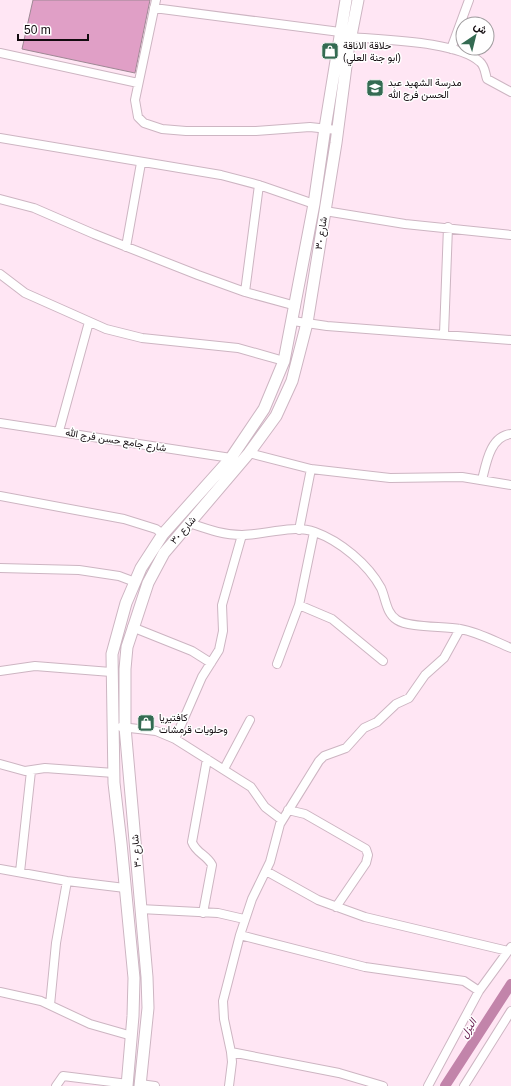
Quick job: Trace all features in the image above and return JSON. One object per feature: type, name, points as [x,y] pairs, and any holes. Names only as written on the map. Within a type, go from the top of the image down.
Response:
[{"type":"street","name":"شارع ٣٠","points":[[127,1085],[132,1036],[134,978],[114,773],[111,672],[115,641],[135,582],[151,550],[163,534],[231,458],[264,409],[284,361],[296,306],[314,204],[346,0]]},
{"type":"street","name":"شارع ٣٠","points":[[140,1085],[148,1008],[125,727],[125,669],[127,647],[132,627],[148,584],[164,552],[249,453],[276,416],[297,366],[307,323],[358,0]]},
{"type":"street","points":[[451,49],[469,0]]},
{"type":"street","points":[[337,130],[310,127],[256,131],[186,131],[152,127],[144,124],[138,117],[135,109],[138,83],[155,4],[340,32]]},
{"type":"street","points":[[351,37],[451,49],[478,60],[483,65],[487,79],[511,92]]},
{"type":"street","points":[[0,53],[138,83]]},
{"type":"street","points":[[0,138],[141,163],[221,175],[259,185],[314,204]]},
{"type":"street","points":[[126,247],[141,163]]},
{"type":"street","points":[[245,292],[259,185]]},
{"type":"street","points":[[0,199],[34,208],[126,247],[245,292],[296,306]]},
{"type":"street","points":[[325,211],[405,224],[448,227],[511,235]]},
{"type":"street","points":[[444,334],[448,227]]},
{"type":"street","points":[[0,274],[25,293],[89,322],[131,336],[186,344],[238,348],[284,361]]},
{"type":"street","points":[[293,321],[511,340]]},
{"type":"street","points":[[59,431],[89,322]]},
{"type":"street","name":"شارع جامع حسن فرج الله","points":[[0,424],[59,431],[231,458]]},
{"type":"street","points":[[482,480],[494,442],[503,436],[511,434]]},
{"type":"street","points":[[249,453],[311,469],[390,478],[462,477],[511,485]]},
{"type":"street","points":[[300,530],[311,469]]},
{"type":"street","points":[[0,496],[124,519],[156,529],[163,534]]},
{"type":"street","points":[[189,523],[218,533],[242,535],[300,530],[314,532],[347,552],[368,570],[381,590],[390,613],[397,621],[407,624],[460,629],[482,635],[511,648]]},
{"type":"street","points":[[277,664],[299,605],[314,532]]},
{"type":"street","points":[[175,739],[190,704],[221,644],[223,631],[222,605],[242,535]]},
{"type":"street","points":[[0,568],[73,569],[119,576],[135,582]]},
{"type":"street","points":[[299,605],[332,619],[383,661]]},
{"type":"street","points":[[132,627],[192,651],[211,663]]},
{"type":"street","points":[[229,1086],[231,1052],[224,1019],[223,1001],[244,919],[266,871],[282,820],[319,761],[324,756],[346,748],[364,728],[378,722],[396,704],[409,698],[425,675],[444,658],[460,629]]},
{"type":"street","points":[[0,671],[35,666],[111,672]]},
{"type":"street","points":[[224,769],[250,720]]},
{"type":"street","points":[[112,726],[156,731],[175,739],[251,787],[265,807],[282,820]]},
{"type":"street","points":[[203,913],[212,865],[210,860],[195,849],[192,842],[207,759]]},
{"type":"street","points":[[0,764],[14,769],[31,771],[45,768],[114,773]]},
{"type":"street","points":[[20,872],[31,771]]},
{"type":"street","points":[[288,810],[305,814],[366,849],[368,856],[366,863],[336,907]]},
{"type":"street","points":[[0,869],[66,881],[125,888]]},
{"type":"street","points":[[266,871],[318,900],[365,917],[509,949],[479,991],[428,1086]]},
{"type":"street","points":[[50,1005],[56,943],[66,881]]},
{"type":"street","points":[[140,908],[218,913],[244,919]]},
{"type":"street","points":[[240,935],[365,967],[464,981],[479,991]]},
{"type":"street","points":[[134,978],[146,978]]},
{"type":"street","points":[[0,992],[50,1005],[90,1024],[132,1036]]},
{"type":"street","points":[[464,1086],[508,1021],[511,1011]]},
{"type":"street","points":[[231,1052],[339,1073],[383,1086]]},
{"type":"street","points":[[56,1086],[63,1076],[127,1085]]},
{"type":"street","points":[[140,1085],[155,1086]]},
{"type":"building","points":[[33,0],[150,0],[135,73],[22,49]]},
{"type":"waterway","name":"البزل","points":[[445,1086],[511,984]]},
{"type":"place","name":"حلاقة الاناقة (ابو جنة العلي)","points":[[330,51]]},
{"type":"place","name":"مدرسة الشهيد عبد الحسن فرج الله","points":[[375,88]]},
{"type":"place","name":"كافتيريا وحلويات قرمشات","points":[[146,723]]}]
